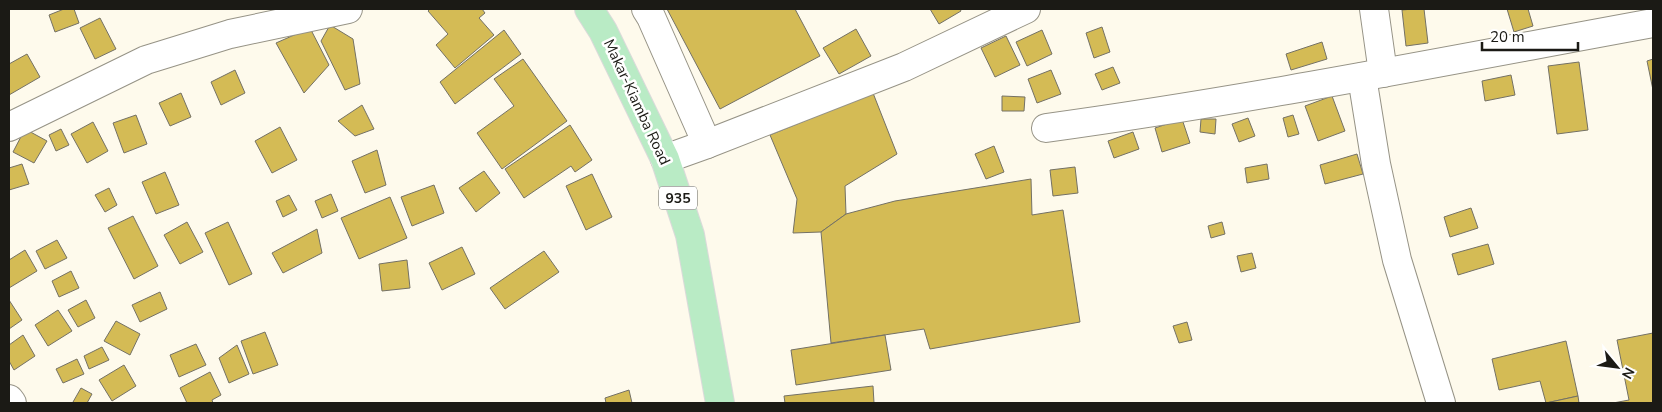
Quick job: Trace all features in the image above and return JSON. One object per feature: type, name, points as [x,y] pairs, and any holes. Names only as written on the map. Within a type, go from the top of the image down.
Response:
[{"type":"main road","name":"Makar-Kiamba Road","points":[[589,9],[603,32],[665,159],[690,235],[720,403]]},
{"type":"street","points":[[9,127],[146,60],[230,34],[348,9]]},
{"type":"street","points":[[646,9],[706,144]]},
{"type":"street","points":[[665,159],[904,66],[1026,9]]},
{"type":"street","points":[[1374,9],[1372,75],[1376,164],[1397,260],[1441,403]]},
{"type":"street","points":[[1046,128],[1130,117],[1653,23]]},
{"type":"street","points":[[9,399],[12,403]]},
{"type":"building","points":[[64,9],[74,9],[79,23],[55,32],[49,15]]},
{"type":"building","points":[[430,9],[482,9],[485,13],[479,18],[494,35],[455,68],[436,45],[448,34],[428,11]]},
{"type":"building","points":[[667,9],[795,9],[820,56],[720,109]]},
{"type":"building","points":[[930,9],[960,9],[961,11],[939,24]]},
{"type":"building","points":[[1424,9],[1428,43],[1406,46],[1402,10]]},
{"type":"building","points":[[1507,9],[1528,9],[1533,26],[1514,32]]},
{"type":"building","points":[[100,18],[116,49],[95,59],[80,28]]},
{"type":"building","points":[[330,25],[353,39],[360,84],[345,90],[321,41]]},
{"type":"building","points":[[1102,27],[1110,52],[1094,58],[1086,33]]},
{"type":"building","points":[[310,28],[329,65],[304,93],[276,43]]},
{"type":"building","points":[[856,29],[871,56],[839,74],[823,48]]},
{"type":"building","points":[[504,30],[521,54],[455,104],[440,82]]},
{"type":"building","points":[[1042,30],[1052,54],[1027,66],[1016,42]]},
{"type":"building","points":[[1006,36],[1020,65],[995,77],[981,48]]},
{"type":"building","points":[[1322,42],[1327,59],[1291,70],[1286,54]]},
{"type":"building","points":[[27,54],[40,77],[9,95],[9,64]]},
{"type":"building","points":[[523,59],[567,121],[502,169],[477,133],[514,106],[494,79]]},
{"type":"building","points":[[1653,59],[1653,90],[1647,61]]},
{"type":"building","points":[[1579,62],[1588,130],[1557,134],[1548,66]]},
{"type":"building","points":[[1113,67],[1120,83],[1102,90],[1095,74]]},
{"type":"building","points":[[235,70],[245,93],[221,105],[211,82]]},
{"type":"building","points":[[1051,70],[1061,94],[1037,103],[1028,79]]},
{"type":"building","points":[[1511,75],[1515,95],[1485,101],[1482,81]]},
{"type":"building","points":[[181,93],[191,117],[170,126],[159,103]]},
{"type":"building","points":[[873,93],[897,154],[845,186],[846,214],[821,232],[793,233],[797,199],[770,135]]},
{"type":"building","points":[[1002,96],[1025,97],[1024,111],[1002,111]]},
{"type":"building","points":[[1332,96],[1345,131],[1318,141],[1305,106]]},
{"type":"building","points":[[362,105],[374,129],[355,136],[338,121]]},
{"type":"building","points":[[136,115],[147,144],[124,153],[113,123]]},
{"type":"building","points":[[1293,115],[1299,134],[1288,137],[1283,118]]},
{"type":"building","points":[[1248,118],[1255,136],[1239,142],[1232,124]]},
{"type":"building","points":[[1182,119],[1190,143],[1162,152],[1155,128]]},
{"type":"building","points":[[1201,119],[1216,119],[1215,134],[1200,132]]},
{"type":"building","points":[[93,122],[108,151],[87,163],[71,134]]},
{"type":"building","points":[[570,125],[592,160],[575,172],[571,166],[524,198],[505,169]]},
{"type":"building","points":[[280,127],[297,160],[272,173],[255,141]]},
{"type":"building","points":[[25,129],[47,141],[34,163],[13,152]]},
{"type":"building","points":[[61,129],[69,145],[56,151],[49,135]]},
{"type":"building","points":[[1133,132],[1139,149],[1114,158],[1108,141]]},
{"type":"building","points":[[994,146],[1004,172],[986,179],[975,154]]},
{"type":"building","points":[[377,150],[386,185],[365,193],[352,161]]},
{"type":"building","points":[[1357,154],[1363,174],[1325,184],[1320,165]]},
{"type":"building","points":[[22,164],[29,184],[9,190],[9,168]]},
{"type":"building","points":[[1267,164],[1269,179],[1247,183],[1245,168]]},
{"type":"building","points":[[1075,167],[1078,193],[1053,196],[1050,170]]},
{"type":"building","points":[[484,171],[500,193],[476,212],[459,188]]},
{"type":"building","points":[[165,172],[179,205],[156,214],[142,182]]},
{"type":"building","points":[[592,174],[612,217],[586,230],[566,186]]},
{"type":"building","points":[[1031,179],[1032,215],[1063,210],[1080,322],[930,349],[924,329],[831,343],[821,232],[846,214],[895,201]]},
{"type":"building","points":[[434,185],[444,213],[412,226],[401,197]]},
{"type":"building","points":[[109,188],[117,205],[105,212],[95,195]]},
{"type":"building","points":[[331,194],[338,211],[322,218],[315,201]]},
{"type":"building","points":[[289,195],[297,210],[283,217],[276,201]]},
{"type":"building","points":[[390,197],[407,238],[359,259],[341,218]]},
{"type":"building","points":[[1471,208],[1478,228],[1450,237],[1444,217]]},
{"type":"building","points":[[133,216],[158,266],[134,279],[108,228]]},
{"type":"building","points":[[187,222],[203,252],[180,264],[164,235]]},
{"type":"building","points":[[228,222],[252,274],[229,285],[205,233]]},
{"type":"building","points":[[1222,222],[1225,234],[1211,238],[1208,226]]},
{"type":"building","points":[[317,229],[322,253],[283,273],[272,253]]},
{"type":"building","points":[[57,240],[67,258],[45,269],[36,251]]},
{"type":"building","points":[[1488,244],[1494,264],[1458,275],[1452,254]]},
{"type":"building","points":[[462,247],[475,274],[442,290],[429,263]]},
{"type":"building","points":[[25,250],[37,271],[9,288],[9,260]]},
{"type":"building","points":[[544,251],[559,272],[505,309],[490,288]]},
{"type":"building","points":[[1252,253],[1256,268],[1241,272],[1237,256]]},
{"type":"building","points":[[407,260],[410,288],[382,291],[379,264]]},
{"type":"building","points":[[71,271],[79,288],[59,297],[52,281]]},
{"type":"building","points":[[160,292],[167,309],[140,322],[132,305]]},
{"type":"building","points":[[9,300],[22,320],[9,329]]},
{"type":"building","points":[[86,300],[95,318],[78,327],[68,310]]},
{"type":"building","points":[[58,310],[72,331],[48,346],[35,325]]},
{"type":"building","points":[[116,321],[140,334],[130,355],[104,341]]},
{"type":"building","points":[[1187,322],[1192,340],[1179,343],[1173,326]]},
{"type":"building","points":[[265,332],[278,365],[253,374],[241,341]]},
{"type":"building","points":[[1653,333],[1653,403],[1613,403],[1629,400],[1617,340]]},
{"type":"building","points":[[23,335],[35,356],[14,370],[9,361],[9,345]]},
{"type":"building","points":[[885,335],[891,370],[796,385],[791,350]]},
{"type":"building","points":[[1566,341],[1578,396],[1546,403],[1540,381],[1499,390],[1492,359]]},
{"type":"building","points":[[196,344],[206,365],[179,377],[170,355]]},
{"type":"building","points":[[237,345],[249,374],[229,383],[219,358]]},
{"type":"building","points":[[102,347],[109,360],[89,369],[84,356]]},
{"type":"building","points":[[77,359],[84,374],[63,383],[56,369]]},
{"type":"building","points":[[124,365],[136,386],[112,401],[99,380]]},
{"type":"building","points":[[210,372],[221,395],[212,400],[213,403],[187,403],[180,388]]},
{"type":"building","points":[[873,386],[874,403],[785,403],[784,396]]},
{"type":"building","points":[[81,388],[92,394],[87,403],[73,402]]},
{"type":"building","points":[[629,390],[632,403],[606,403],[605,398]]},
{"type":"building","points":[[1578,396],[1579,403],[1546,403]]}]
